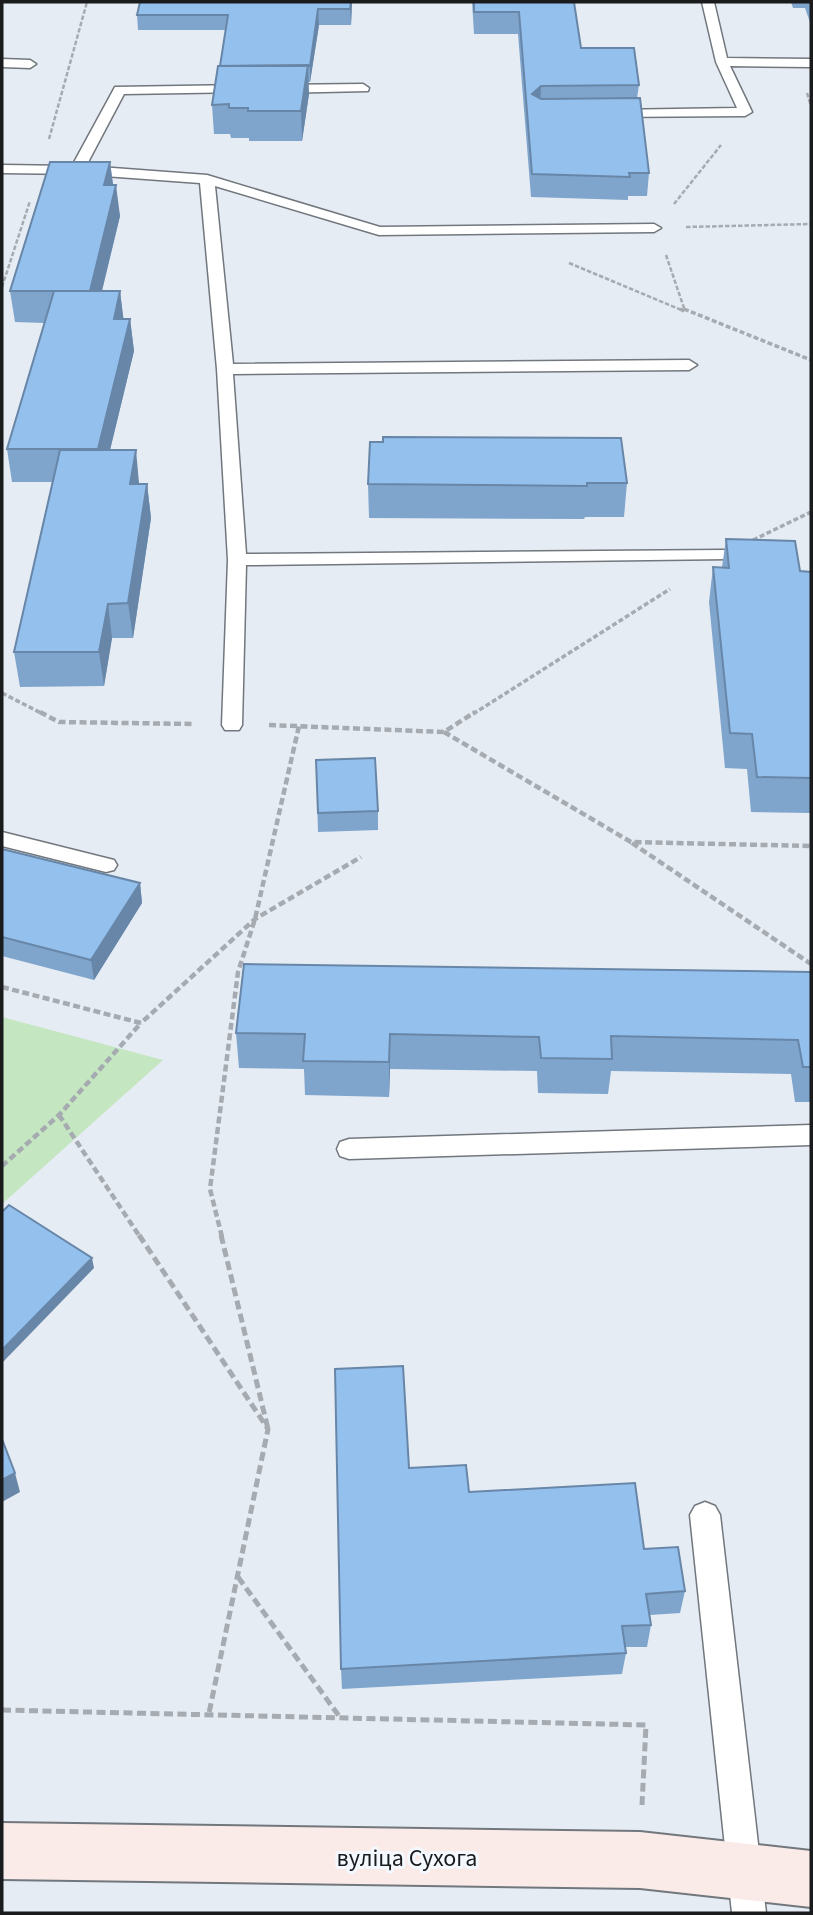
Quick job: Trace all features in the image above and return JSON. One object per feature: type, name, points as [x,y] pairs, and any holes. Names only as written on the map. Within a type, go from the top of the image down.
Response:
[{"type":"street","name":"вуліца Сухога","points":[[2,1851],[640,1860],[746,1892],[811,1879]]},
{"type":"lane","points":[[595,114],[745,112],[722,62],[708,2]]},
{"type":"lane","points":[[722,62],[811,64]]},
{"type":"lane","points":[[2,63],[30,64]]},
{"type":"lane","points":[[77,170],[120,90],[363,88]]},
{"type":"lane","points":[[2,169],[77,170],[207,179],[379,231],[654,228]]},
{"type":"lane","points":[[207,179],[225,369],[237,560],[232,725]]},
{"type":"lane","points":[[225,369],[689,365]]},
{"type":"lane","points":[[237,560],[723,555]]},
{"type":"lane","points":[[2,839],[106,865]]},
{"type":"lane","points":[[349,1149],[811,1135]]},
{"type":"lane","points":[[705,1515],[746,1892]]},
{"type":"path","points":[[654,228],[711,160],[745,112]]},
{"type":"path","points":[[654,228],[811,224]]},
{"type":"path","points":[[654,228],[663,245],[685,311]]},
{"type":"path","points":[[563,260],[811,360]]},
{"type":"path","points":[[444,732],[723,555],[811,512]]},
{"type":"path","points":[[2,693],[60,722],[299,726],[444,732],[631,842],[811,964]]},
{"type":"path","points":[[209,1713],[268,1429],[210,1189],[238,972],[255,919],[299,726]]},
{"type":"path","points":[[631,842],[811,846]]},
{"type":"path","points":[[2,1166],[59,1115],[141,1023],[255,919],[361,858]]},
{"type":"path","points":[[238,972],[252,972]]},
{"type":"path","points":[[2,987],[141,1023]]},
{"type":"path","points":[[59,1115],[268,1429]]},
{"type":"path","points":[[237,1577],[339,1716]]},
{"type":"path","points":[[2,1710],[646,1725]]},
{"type":"green space","points":[[2,1017],[163,1060],[2,1204]]},
{"type":"building","points":[[140,2],[351,2],[350,9],[318,9],[310,66],[220,66],[228,15],[137,15]]},
{"type":"building","points":[[474,2],[574,2],[581,48],[634,48],[639,85],[541,86],[532,94],[541,99],[640,98],[649,173],[629,173],[630,177],[532,174],[519,12],[474,12]]},
{"type":"building","points":[[308,65],[301,111],[248,111],[248,108],[229,108],[229,104],[212,105],[218,66]]},
{"type":"building","points":[[50,162],[110,162],[104,185],[116,185],[90,291],[10,291]]},
{"type":"building","points":[[54,291],[120,291],[114,319],[130,319],[98,449],[7,449]]},
{"type":"building","points":[[383,437],[621,438],[627,483],[587,483],[587,486],[368,484],[370,442],[383,442]]},
{"type":"building","points":[[60,450],[136,450],[130,484],[147,484],[128,603],[108,604],[99,652],[14,652]]},
{"type":"building","points":[[726,539],[795,541],[800,571],[811,572],[811,778],[757,777],[752,734],[730,733],[713,567],[729,568]]},
{"type":"building","points":[[375,758],[378,811],[318,813],[316,760]]},
{"type":"building","points":[[2,849],[140,883],[91,960],[2,937]]},
{"type":"building","points":[[244,964],[811,972],[811,1067],[803,1067],[798,1040],[611,1036],[612,1059],[541,1058],[539,1037],[390,1034],[389,1062],[303,1061],[305,1034],[236,1033]]},
{"type":"building","points":[[9,1205],[92,1258],[2,1350],[2,1212]]},
{"type":"building","points":[[403,1366],[409,1468],[466,1465],[469,1492],[635,1483],[644,1549],[678,1547],[685,1591],[646,1594],[651,1625],[622,1626],[626,1653],[341,1669],[335,1369]]},
{"type":"building","points":[[2,1439],[15,1473],[2,1480]]}]
